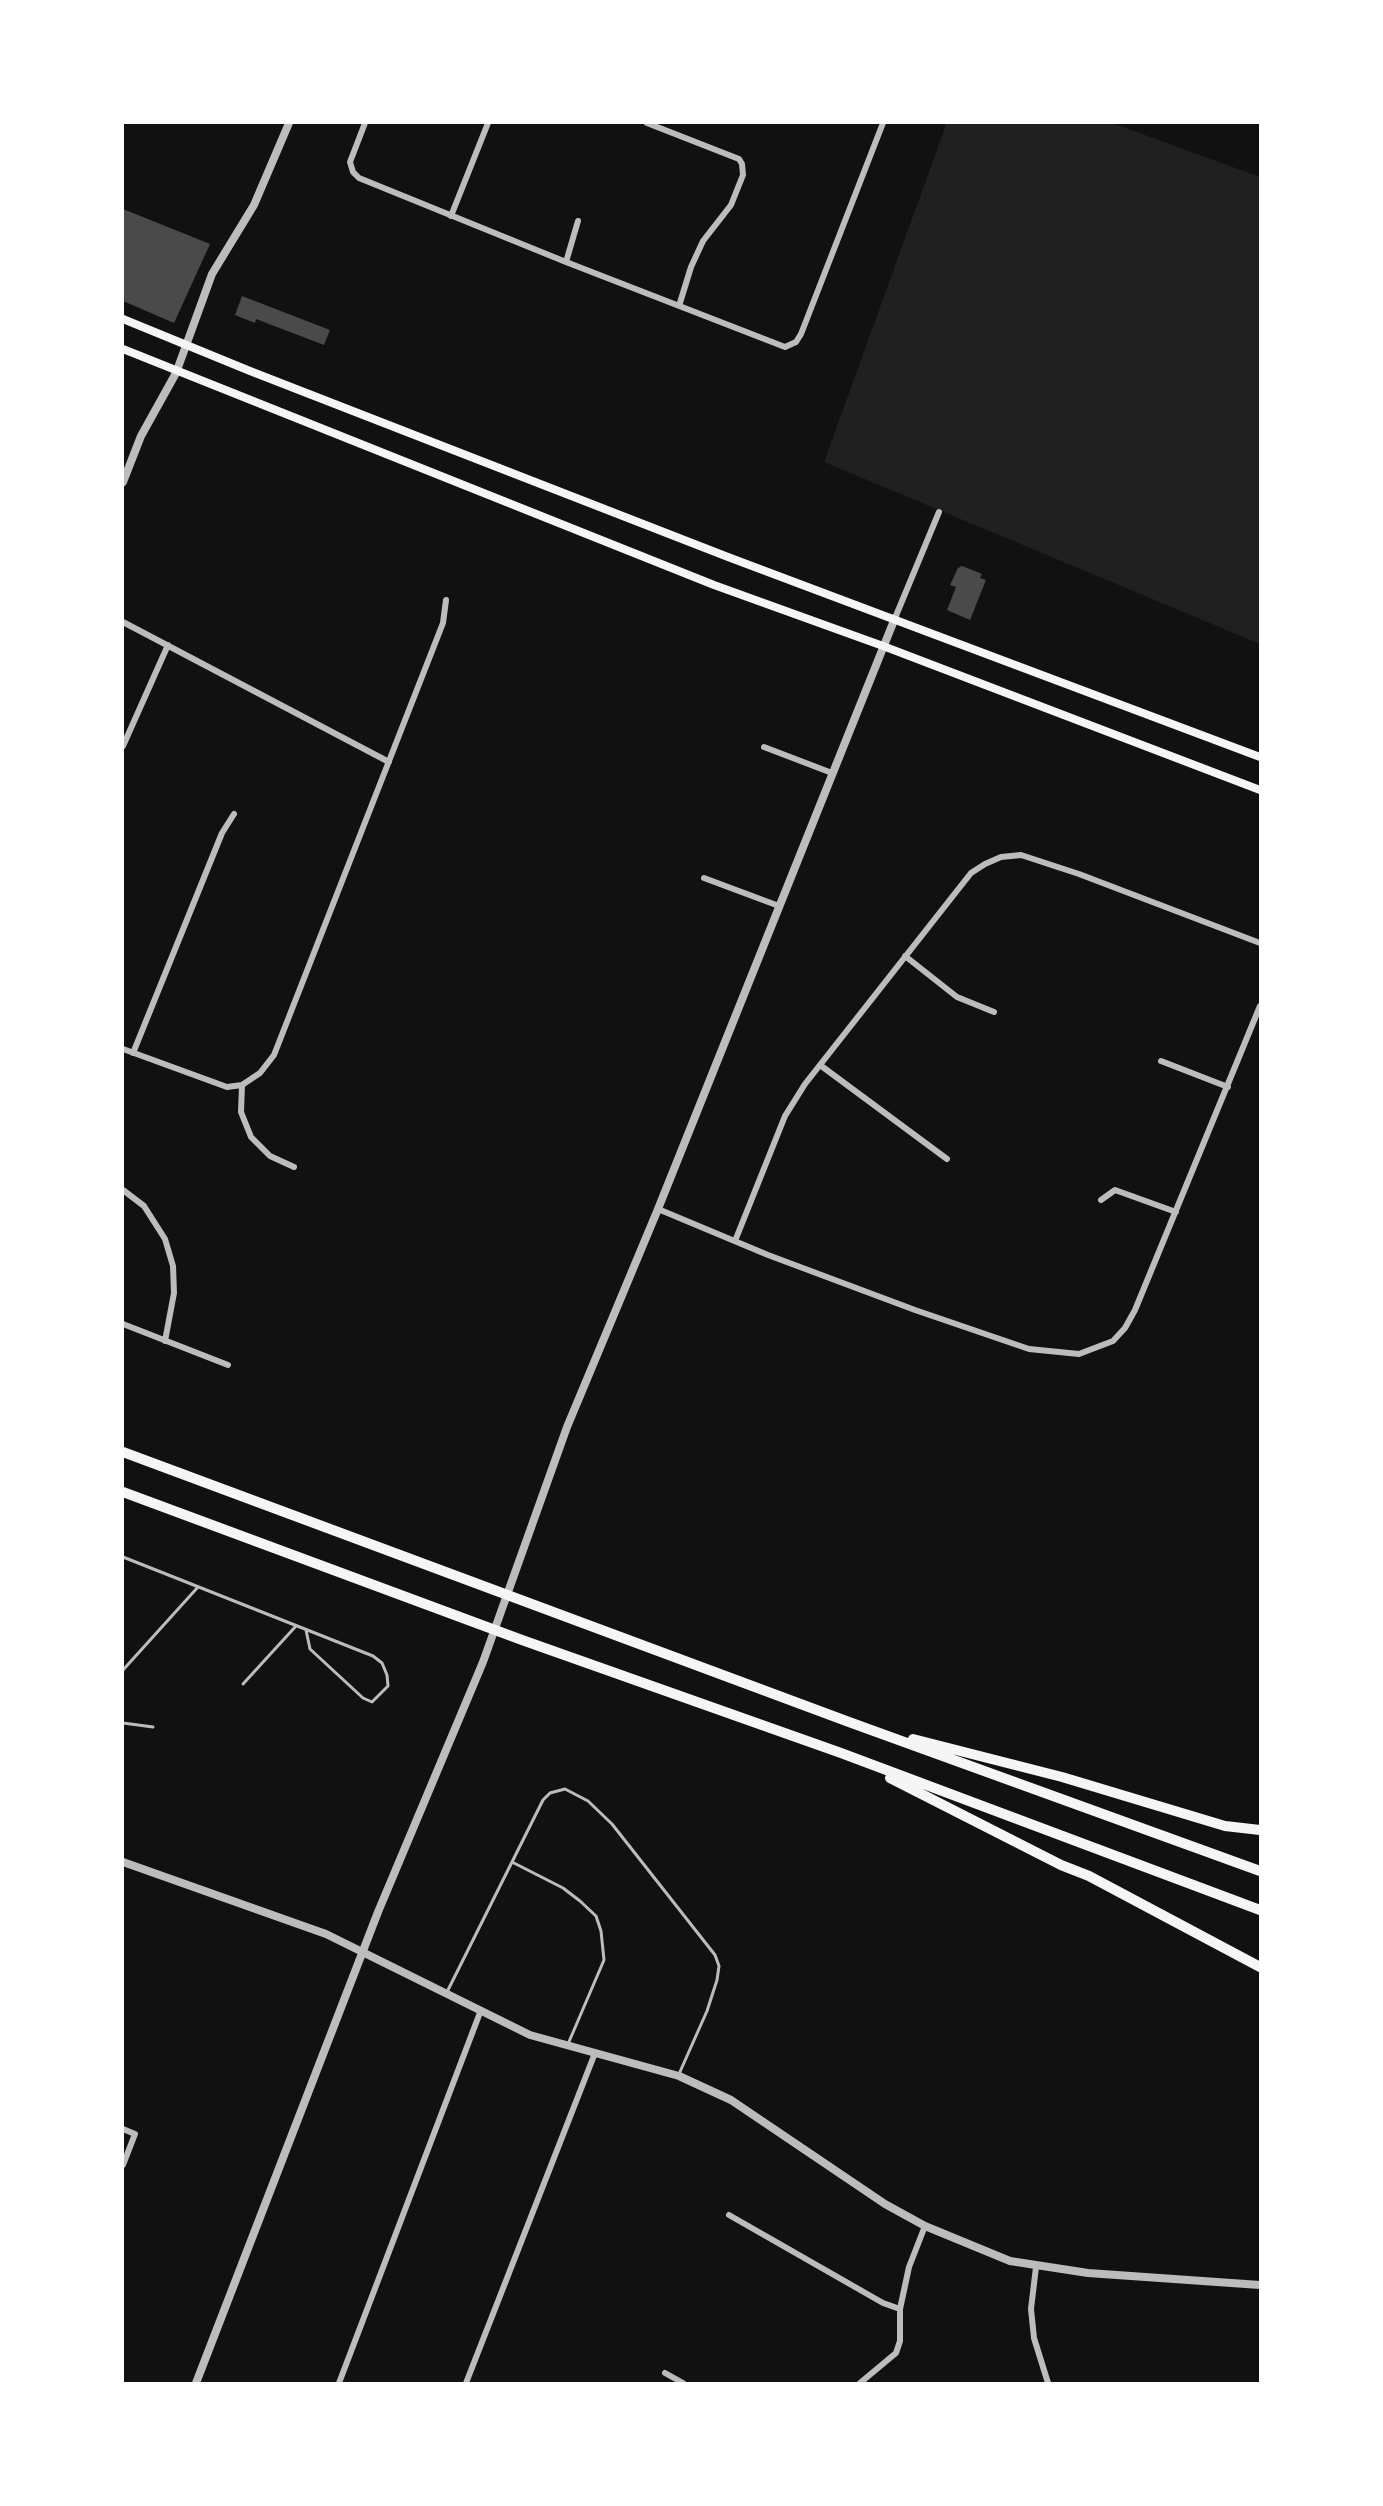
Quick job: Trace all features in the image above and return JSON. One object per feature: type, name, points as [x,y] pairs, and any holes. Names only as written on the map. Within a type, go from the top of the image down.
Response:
[{"type":"highway","points":[[123,1452],[849,1722],[1260,1871]]},
{"type":"highway","points":[[123,1492],[522,1640],[842,1753],[1260,1910]]},
{"type":"highway","points":[[849,1722],[1062,1778],[1225,1826],[1260,1830]]},
{"type":"highway","points":[[842,1753],[1061,1865],[1089,1876],[1260,1967]]},
{"type":"main road","points":[[123,319],[458,452],[1260,757]]},
{"type":"main road","points":[[123,349],[176,373],[714,585],[883,646],[1260,790]]},
{"type":"street","points":[[123,482],[141,436],[176,373],[188,345],[212,274],[254,205],[289,123]]},
{"type":"street","points":[[365,123],[350,162],[353,172],[360,178],[566,262],[785,346],[796,342],[883,123]]},
{"type":"street","points":[[451,216],[488,123]]},
{"type":"street","points":[[647,123],[739,159],[742,164],[743,175],[730,205],[703,241],[691,267],[679,306]]},
{"type":"street","points":[[566,262],[578,221]]},
{"type":"street","points":[[196,2383],[364,1951],[483,1662],[567,1427],[658,1209],[832,772],[939,512]]},
{"type":"street","points":[[123,1049],[227,1087],[242,1085],[260,1073],[274,1055],[443,623],[446,600]]},
{"type":"street","points":[[123,622],[388,762]]},
{"type":"street","points":[[123,746],[168,645]]},
{"type":"street","points":[[764,747],[832,772]]},
{"type":"street","points":[[134,1053],[222,833],[234,814]]},
{"type":"street","points":[[735,1241],[785,1116],[820,1065],[971,873],[1001,857],[1021,855],[1079,874],[1260,943]]},
{"type":"street","points":[[704,878],[779,906]]},
{"type":"street","points":[[905,956],[957,996],[994,1012]]},
{"type":"street","points":[[658,1209],[915,1310],[1029,1349],[1079,1354],[1109,1343],[1125,1328],[1135,1310],[1260,1006]]},
{"type":"street","points":[[1161,1061],[1228,1087]]},
{"type":"street","points":[[820,1065],[947,1159]]},
{"type":"street","points":[[242,1085],[241,1112],[251,1137],[270,1156],[294,1167]]},
{"type":"street","points":[[123,1190],[144,1206],[165,1239],[173,1266],[174,1293],[165,1341]]},
{"type":"street","points":[[1101,1200],[1115,1190],[1176,1212]]},
{"type":"street","points":[[123,1324],[228,1365]]},
{"type":"street","points":[[123,1862],[326,1934],[530,2035],[678,2076],[731,2100],[885,2204],[925,2226],[1010,2261],[1036,2267],[1260,2285]]},
{"type":"street","points":[[339,2383],[481,2010]]},
{"type":"street","points":[[466,2383],[595,2053]]},
{"type":"street","points":[[123,2129],[135,2133],[123,2165]]},
{"type":"street","points":[[729,2215],[883,2303],[900,2309]]},
{"type":"street","points":[[860,2383],[896,2353],[900,2342],[900,2309],[909,2267],[925,2226]]},
{"type":"street","points":[[1036,2267],[1031,2309],[1034,2338],[1048,2383]]},
{"type":"street","points":[[665,2373],[683,2383]]},
{"type":"lane","points":[[123,1557],[373,1656],[382,1663],[387,1675],[388,1686],[372,1702],[363,1698],[310,1649],[306,1630]]},
{"type":"lane","points":[[123,1670],[199,1586]]},
{"type":"lane","points":[[243,1684],[296,1626]]},
{"type":"lane","points":[[123,1724],[153,1727]]},
{"type":"lane","points":[[447,1992],[512,1862],[550,1793],[565,1789],[588,1801],[612,1824],[716,1955],[717,1980],[707,2012],[678,2076]]},
{"type":"lane","points":[[512,1862],[563,1888],[580,1901],[596,1916],[601,1931],[604,1960],[567,2046]]},
{"type":"shaded area","points":[[943,123],[1112,123],[1260,177],[1260,644],[824,462],[946,125]]},
{"type":"building","points":[[123,209],[210,244],[174,323],[123,301]]},
{"type":"building","points":[[242,296],[330,330],[324,345],[256,319],[255,323],[235,315]]},
{"type":"building","points":[[962,566],[982,574],[980,578],[986,580],[970,620],[947,610],[956,587],[950,585],[958,568]]}]
